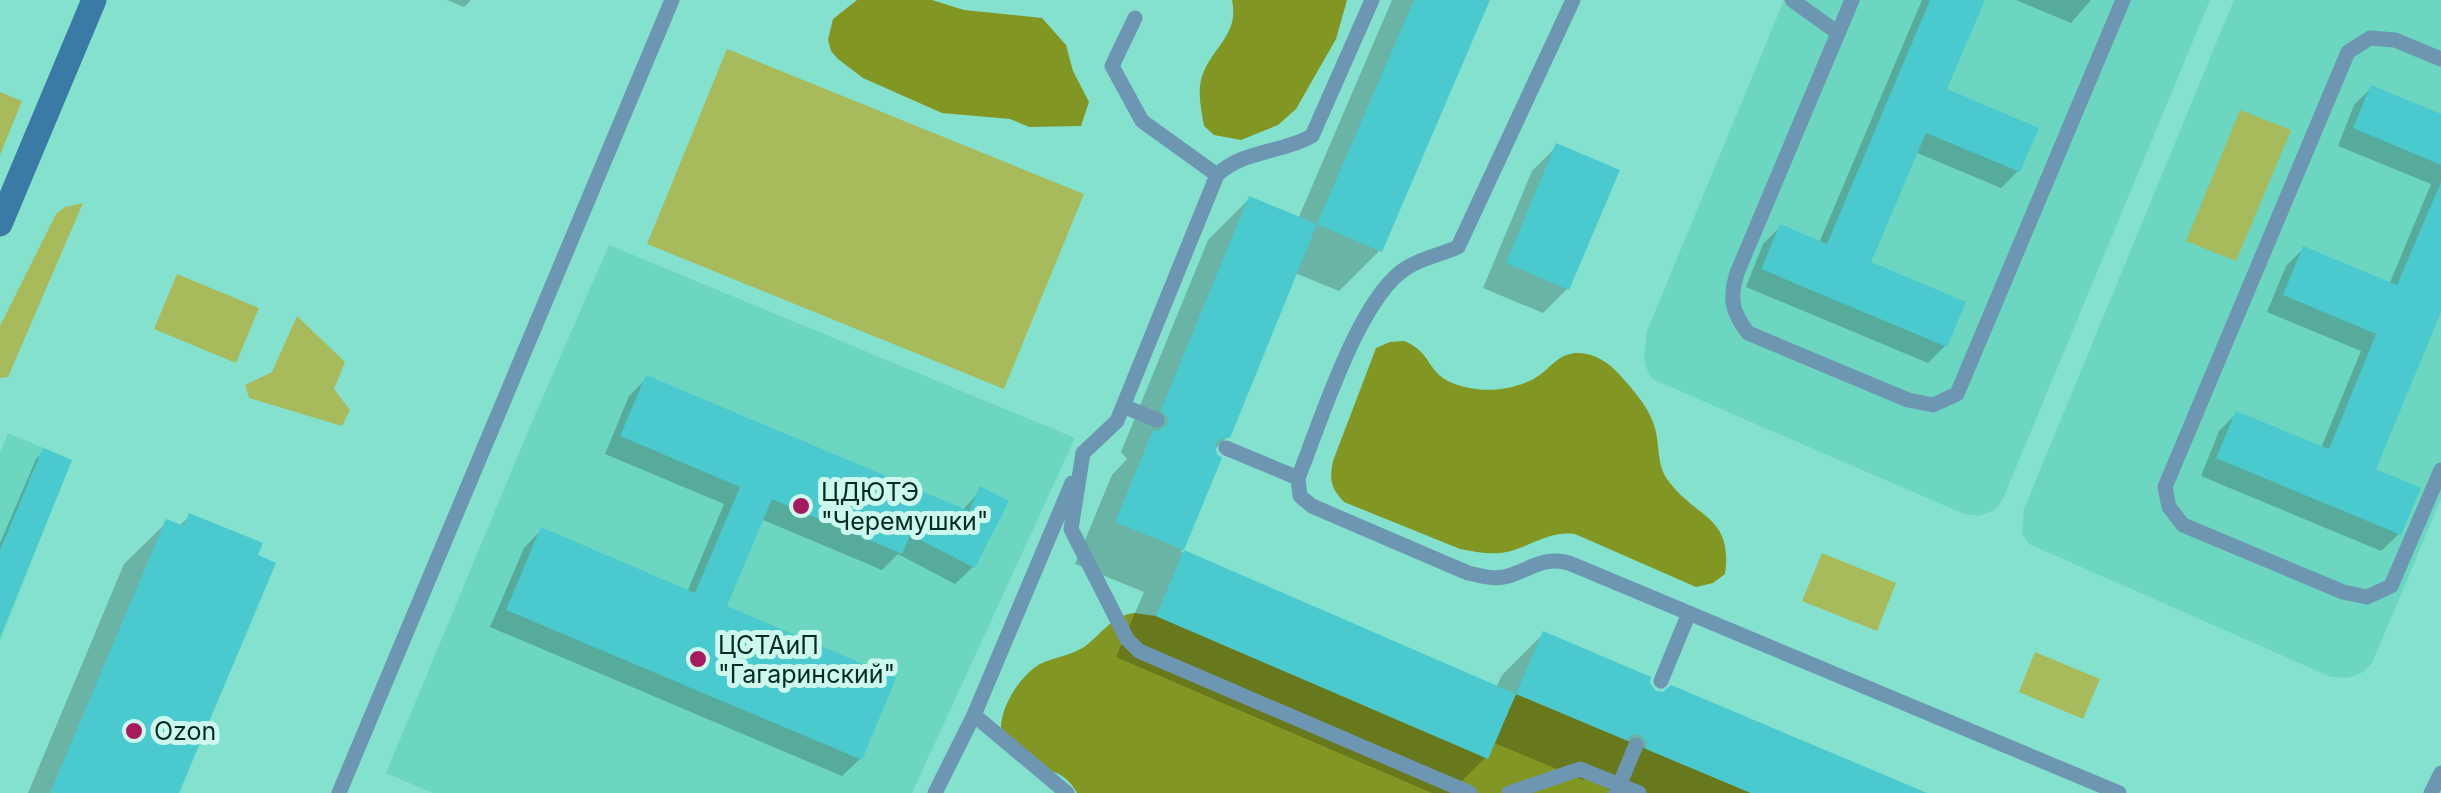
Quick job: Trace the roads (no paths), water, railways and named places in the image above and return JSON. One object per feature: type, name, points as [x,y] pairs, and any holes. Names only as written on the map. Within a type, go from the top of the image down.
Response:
[{"type":"main road","points":[[0,224],[94,0]]},
{"type":"lane","points":[[339,793],[672,0]]},
{"type":"lane","points":[[1372,0],[1312,136],[1300,143],[1242,158],[1217,175],[1116,421],[1083,453],[1071,529],[1127,638],[1139,652],[1470,793]]},
{"type":"lane","points":[[1573,0],[1458,247],[1407,268],[1380,291],[1356,336],[1298,478],[1300,496],[1312,506],[1468,573],[1504,578],[1555,559],[2119,793]]},
{"type":"lane","points":[[1792,0],[1838,33]]},
{"type":"lane","points":[[1852,0],[1737,273],[1731,294],[1734,314],[1748,333],[1908,400],[1933,404],[1957,394],[2123,0]]},
{"type":"lane","points":[[1135,18],[1112,66],[1142,120],[1217,175]]},
{"type":"lane","points":[[2441,59],[2395,40],[2370,38],[2348,52],[2165,486],[2169,507],[2183,525],[2343,592],[2368,597],[2391,586],[2441,470]]},
{"type":"lane","points":[[1123,406],[1157,420]]},
{"type":"lane","points":[[1226,448],[1298,478]]},
{"type":"lane","points":[[934,793],[974,715],[1082,460]]},
{"type":"lane","points":[[1661,681],[1689,613]]},
{"type":"lane","points":[[974,715],[1068,793]]},
{"type":"lane","points":[[1617,789],[1636,744]]},
{"type":"lane","points":[[1509,793],[1580,770],[1617,789],[1639,793]]},
{"type":"lane","points":[[2430,793],[2441,773]]},
{"type":"place","name":"ЦДЮТЭ \"Черемушки\"","points":[[801,506]]},
{"type":"place","name":"ЦСТАиП \"Гагаринский\"","points":[[698,659]]},
{"type":"place","name":"Ozon","points":[[134,731]]}]
